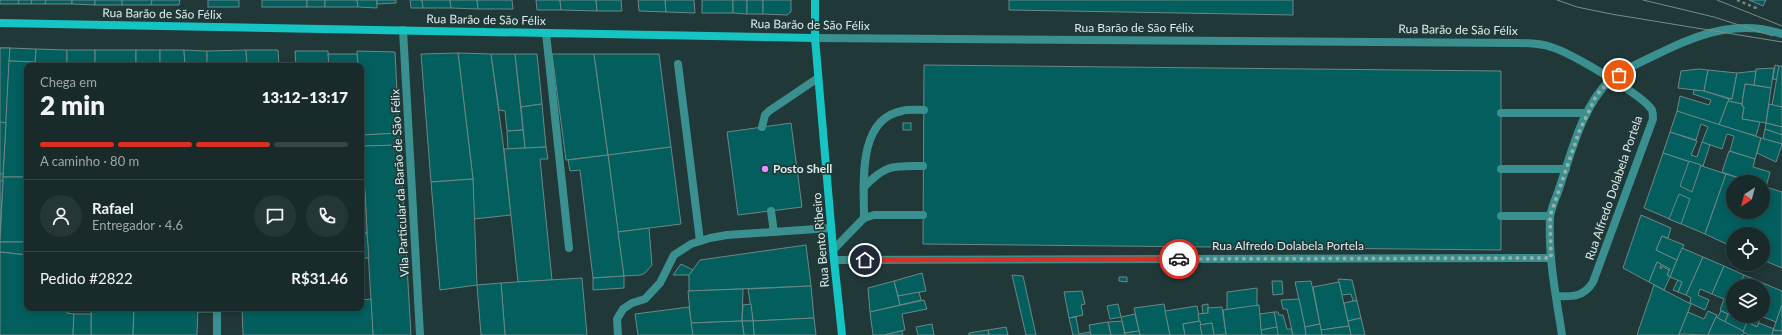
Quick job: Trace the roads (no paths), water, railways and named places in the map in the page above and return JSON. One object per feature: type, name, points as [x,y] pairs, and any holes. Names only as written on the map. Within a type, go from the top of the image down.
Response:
[{"type":"street","name":"Rua Bento Ribeiro","points":[[815,0],[815,38],[818,78],[842,335]]},
{"type":"street","name":"Rua Barão de São Félix","points":[[0,23],[815,38],[1533,44],[1547,46],[1563,51],[1611,79]]},
{"type":"street","points":[[1562,335],[1551,258],[1550,216],[1587,113],[1596,96],[1611,79],[1678,43],[1714,32],[1750,27],[1764,28],[1782,34]]},
{"type":"street","name":"Vila Particular da Barão de São Félix","points":[[403,30],[420,335]]},
{"type":"street","points":[[546,33],[569,248]]},
{"type":"street","points":[[678,64],[700,241]]},
{"type":"street","points":[[762,127],[769,110],[818,78]]},
{"type":"street","name":"Rua Alfredo Dolabela Portela","points":[[1556,296],[1571,297],[1580,295],[1593,282],[1652,123],[1652,110],[1611,79]]},
{"type":"street","points":[[864,218],[866,155],[869,141],[876,129],[892,114],[902,111],[924,110]]},
{"type":"street","points":[[1501,113],[1587,113]]},
{"type":"street","points":[[864,187],[878,173],[889,167],[923,166]]},
{"type":"street","points":[[1501,169],[1566,169]]},
{"type":"street","points":[[771,211],[774,232]]},
{"type":"street","points":[[833,250],[864,218],[874,215],[923,215]]},
{"type":"street","points":[[1501,216],[1550,216]]},
{"type":"street","points":[[618,335],[617,319],[623,309],[632,303],[645,299],[660,283],[674,255],[691,244],[727,236],[831,228]]},
{"type":"street","name":"Rua Alfredo Dolabela Portela","points":[[834,260],[1551,258]]},
{"type":"street","points":[[217,311],[217,335]]},
{"type":"tram line","points":[[1557,0],[1577,7],[1611,14],[1782,42]]},
{"type":"tram line","points":[[1643,0],[1714,17],[1773,36]]},
{"type":"tram line","points":[[1717,0],[1782,26]]},
{"type":"place","name":"Posto Shell","points":[[765,169]]}]
